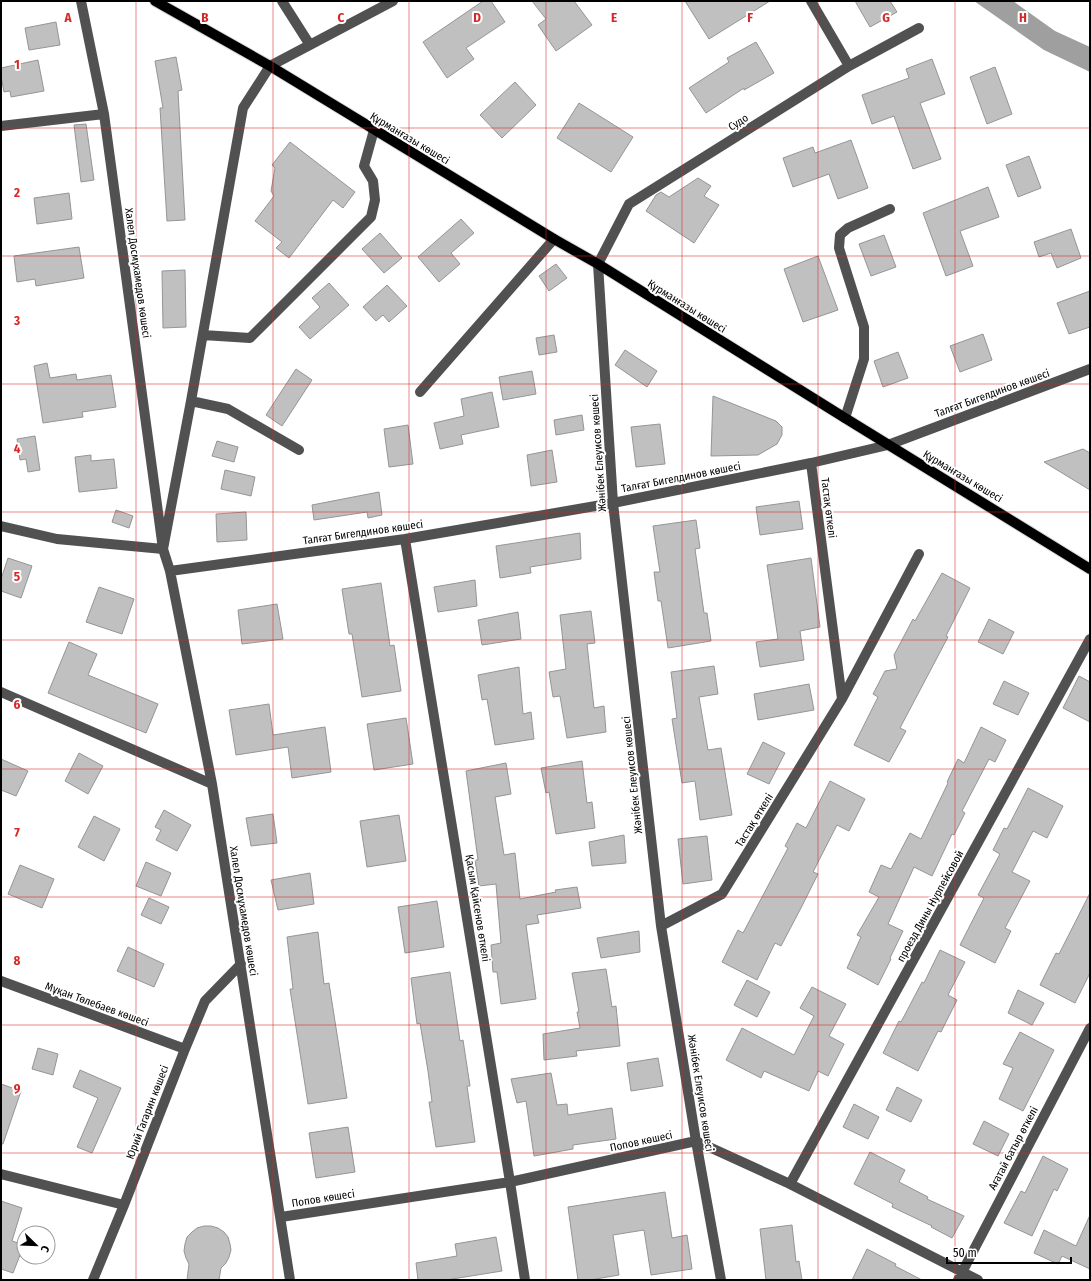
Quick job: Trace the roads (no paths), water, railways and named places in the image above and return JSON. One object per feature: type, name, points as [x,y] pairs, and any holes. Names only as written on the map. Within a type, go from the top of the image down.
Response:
[{"type":"main road","name":"Құрманғазы көшесі","points":[[154,1],[270,66],[554,240],[598,264],[1090,569]]},
{"type":"street","name":"Халел Досмұхамедов көшесі","points":[[81,1],[104,114],[163,549],[170,571],[212,784],[290,1280]]},
{"type":"street","points":[[282,1],[310,45]]},
{"type":"street","points":[[270,66],[393,1]]},
{"type":"street","points":[[811,1],[849,66]]},
{"type":"street","name":"Судо","points":[[598,264],[630,204],[849,66],[919,28]]},
{"type":"street","name":"Халел Досмұхамедов көшесі","points":[[163,549],[192,401],[243,108],[270,66]]},
{"type":"street","points":[[1,126],[104,114]]},
{"type":"street","points":[[203,335],[250,338],[371,217],[375,200],[373,180],[364,166],[374,130]]},
{"type":"street","points":[[845,418],[864,359],[864,327],[839,248],[840,235],[848,228],[890,209]]},
{"type":"street","points":[[420,392],[554,240]]},
{"type":"street","name":"Жәнібек Елеуисов көшесі","points":[[598,264],[613,503],[661,926],[696,1141],[721,1280]]},
{"type":"street","name":"Талғат Бигелдинов көшесі","points":[[170,571],[406,539],[613,503],[811,463],[888,445],[1090,369]]},
{"type":"street","points":[[192,401],[228,409],[299,450]]},
{"type":"street","name":"Тастақ өткелі","points":[[811,463],[842,699]]},
{"type":"street","points":[[1,526],[57,539],[163,549]]},
{"type":"street","name":"Қасым Қайсенов өткелі","points":[[406,539],[525,1280]]},
{"type":"street","name":"Тастақ өткелі","points":[[661,926],[722,894],[842,699],[919,554]]},
{"type":"street","name":"проезд Дины Нурпейсовой","points":[[790,1184],[1090,639]]},
{"type":"street","points":[[1,692],[212,784]]},
{"type":"street","name":"Юрий Гагарин көшесі","points":[[93,1280],[205,1000],[241,964]]},
{"type":"street","name":"Мұқан Төлебаев көшесі","points":[[1,982],[185,1049]]},
{"type":"street","name":"Ағатай батыр өткелі","points":[[960,1276],[1090,1028]]},
{"type":"street","points":[[696,1141],[790,1184],[960,1276],[978,1280]]},
{"type":"street","name":"Попов көшесі","points":[[281,1217],[510,1182],[696,1141]]},
{"type":"street","points":[[1,1174],[124,1205]]}]
